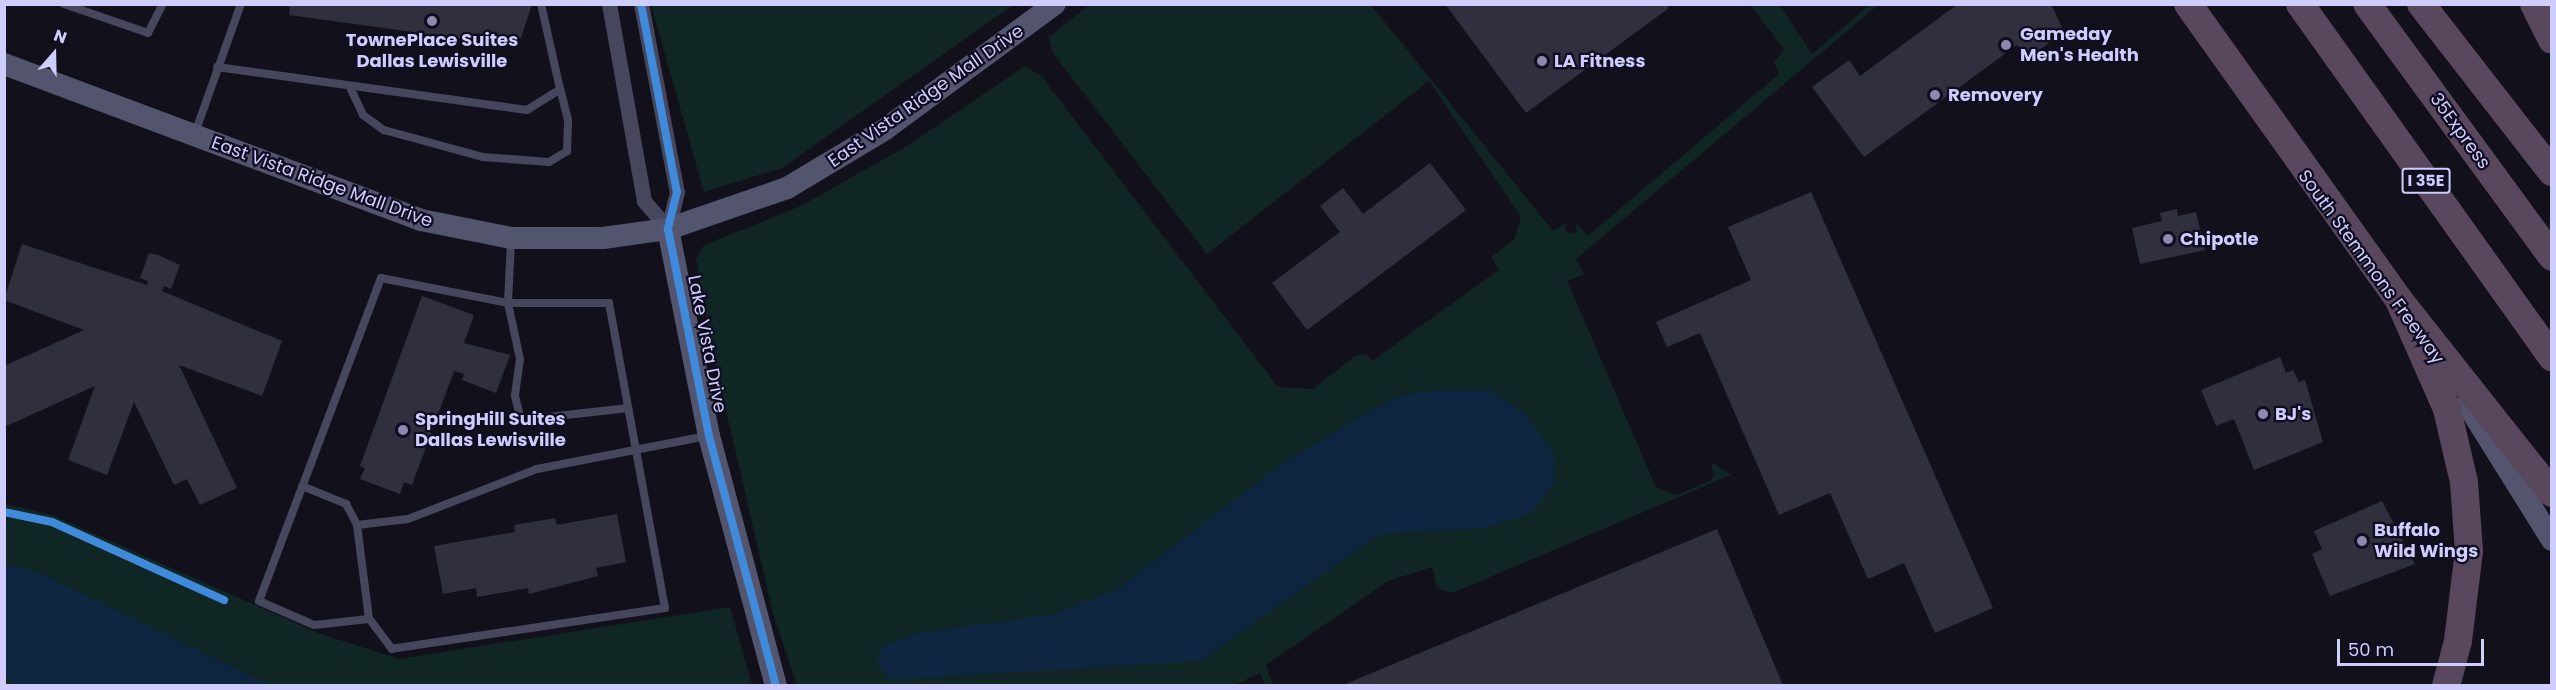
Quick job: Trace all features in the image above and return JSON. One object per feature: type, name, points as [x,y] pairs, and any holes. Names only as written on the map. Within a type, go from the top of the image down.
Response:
[{"type":"highway","points":[[2188,4],[2399,300],[2552,493]]},
{"type":"highway","name":"I 35E","points":[[2300,4],[2552,357]]},
{"type":"highway","name":"35Express","points":[[2367,4],[2552,257]]},
{"type":"highway","points":[[2421,4],[2552,172]]},
{"type":"highway","points":[[2534,4],[2552,40]]},
{"type":"highway","points":[[2399,300],[2447,409],[2464,482],[2469,551],[2458,641],[2446,686]]},
{"type":"main road","name":"East Vista Ridge Mall Drive","points":[[4,64],[421,220],[511,238],[603,238],[669,229],[787,188],[833,163],[1055,4]]},
{"type":"main road","name":"South Stemmons Freeway","points":[[2177,4],[2424,334],[2552,540]]},
{"type":"main road","name":"Lake Vista Drive","points":[[669,229],[709,436],[776,686]]},
{"type":"street","points":[[609,4],[644,201],[669,229]]},
{"type":"street","name":"Lake Vista Drive","points":[[641,4],[676,192],[669,229]]},
{"type":"lane","points":[[64,4],[148,33],[163,4]]},
{"type":"lane","points":[[194,135],[216,67],[241,4]]},
{"type":"lane","points":[[350,87],[363,115],[384,130],[483,157],[549,162],[567,151],[568,120],[541,4]]},
{"type":"lane","points":[[216,67],[527,110],[560,89]]},
{"type":"lane","points":[[511,238],[508,303],[520,359],[515,396],[521,420],[628,408]]},
{"type":"lane","points":[[302,486],[346,504],[357,525],[369,619],[392,649],[665,608],[609,303],[508,303],[381,278],[302,486],[259,601],[314,625],[369,619]]},
{"type":"lane","points":[[357,525],[408,519],[537,469],[709,436]]},
{"type":"green space","points":[[651,4],[1013,5],[782,168],[704,192]]},
{"type":"green space","points":[[1089,5],[1371,5],[1553,231],[1565,223],[1566,233],[1577,233],[1576,223],[1588,236],[1779,74],[1774,62],[1784,49],[1750,5],[1780,5],[1812,54],[1869,5],[1878,5],[1576,259],[1584,274],[1567,281],[1656,487],[1677,495],[1709,481],[1714,476],[1711,462],[1731,475],[1452,593],[1437,588],[1432,567],[1388,581],[1266,665],[1273,685],[1265,685],[1260,673],[1232,686],[797,685],[773,613],[713,354],[696,259],[704,245],[801,206],[907,146],[1025,66],[1042,77],[1278,387],[1313,389],[1355,356],[1367,354],[1372,361],[1499,270],[1491,257],[1514,240],[1521,217],[1429,81],[1207,254],[1052,52],[1049,37]]},
{"type":"green space","points":[[5,504],[52,515],[318,633],[399,659],[730,607],[752,685],[5,686]]},
{"type":"water","points":[[1433,390],[1490,390],[1526,414],[1553,453],[1555,482],[1530,514],[1483,528],[1380,534],[1200,661],[889,680],[877,661],[883,646],[923,632],[1051,615],[1116,590],[1283,463],[1390,399]]},
{"type":"water","points":[[5,565],[33,570],[270,685],[14,685],[5,673]]},
{"type":"building","name":"TownePlace Suites Dallas Lewisville","points":[[282,4],[532,4],[521,38],[502,36],[500,44],[289,15],[290,7]]},
{"type":"building","name":"LA Fitness","points":[[1445,4],[1666,4],[1669,8],[1526,113]]},
{"type":"building","points":[[1958,4],[2051,4],[2064,32],[2027,59],[2017,45],[1864,157],[1812,87],[1849,60],[1860,76]]},
{"type":"building","points":[[1430,163],[1466,210],[1307,330],[1272,283],[1340,232],[1320,206],[1343,188],[1363,214]]},
{"type":"building","points":[[1811,192],[1993,608],[1935,633],[1904,563],[1868,579],[1830,493],[1779,515],[1700,333],[1667,347],[1656,322],[1751,280],[1728,227]]},
{"type":"building","name":"Chipotle","points":[[2177,209],[2178,216],[2196,212],[2205,250],[2140,264],[2132,228],[2162,221],[2160,213]]},
{"type":"building","points":[[22,244],[147,285],[148,281],[140,278],[149,253],[158,255],[180,265],[171,289],[164,286],[162,291],[282,341],[262,396],[179,365],[237,488],[200,505],[187,479],[174,485],[134,402],[107,475],[68,460],[95,386],[4,427],[4,366],[84,330],[4,300]]},
{"type":"building","name":"SpringHill Suites Dallas Lewisville","points":[[422,296],[474,315],[464,343],[510,355],[496,393],[462,380],[464,374],[454,371],[412,485],[404,482],[400,494],[360,479],[365,468],[360,466]]},
{"type":"building","name":"BJ's","points":[[2280,357],[2286,373],[2293,370],[2299,382],[2305,380],[2323,442],[2254,470],[2234,419],[2216,426],[2201,390]]},
{"type":"building","name":"Buffalo Wild Wings","points":[[2382,501],[2415,564],[2330,596],[2312,554],[2322,549],[2314,531]]},
{"type":"building","points":[[617,514],[626,562],[596,568],[598,576],[529,594],[528,588],[477,597],[476,588],[443,594],[434,546],[515,532],[514,525],[555,518],[557,525]]},
{"type":"building","points":[[1717,529],[1783,685],[1343,685]]},
{"type":"cycle path","points":[[641,4],[677,192],[668,229],[709,436],[776,686]]},
{"type":"cycle path","points":[[4,512],[52,522],[224,600]]},
{"type":"place","name":"TownePlace Suites Dallas Lewisville","points":[[432,21]]},
{"type":"place","name":"Gameday Men's Health","points":[[2006,45]]},
{"type":"place","name":"LA Fitness","points":[[1542,61]]},
{"type":"place","name":"Removery","points":[[1935,95]]},
{"type":"place","name":"Chipotle","points":[[2168,239]]},
{"type":"place","name":"BJ's","points":[[2263,414]]},
{"type":"place","name":"SpringHill Suites Dallas Lewisville","points":[[403,430]]},
{"type":"place","name":"Buffalo Wild Wings","points":[[2362,541]]}]
